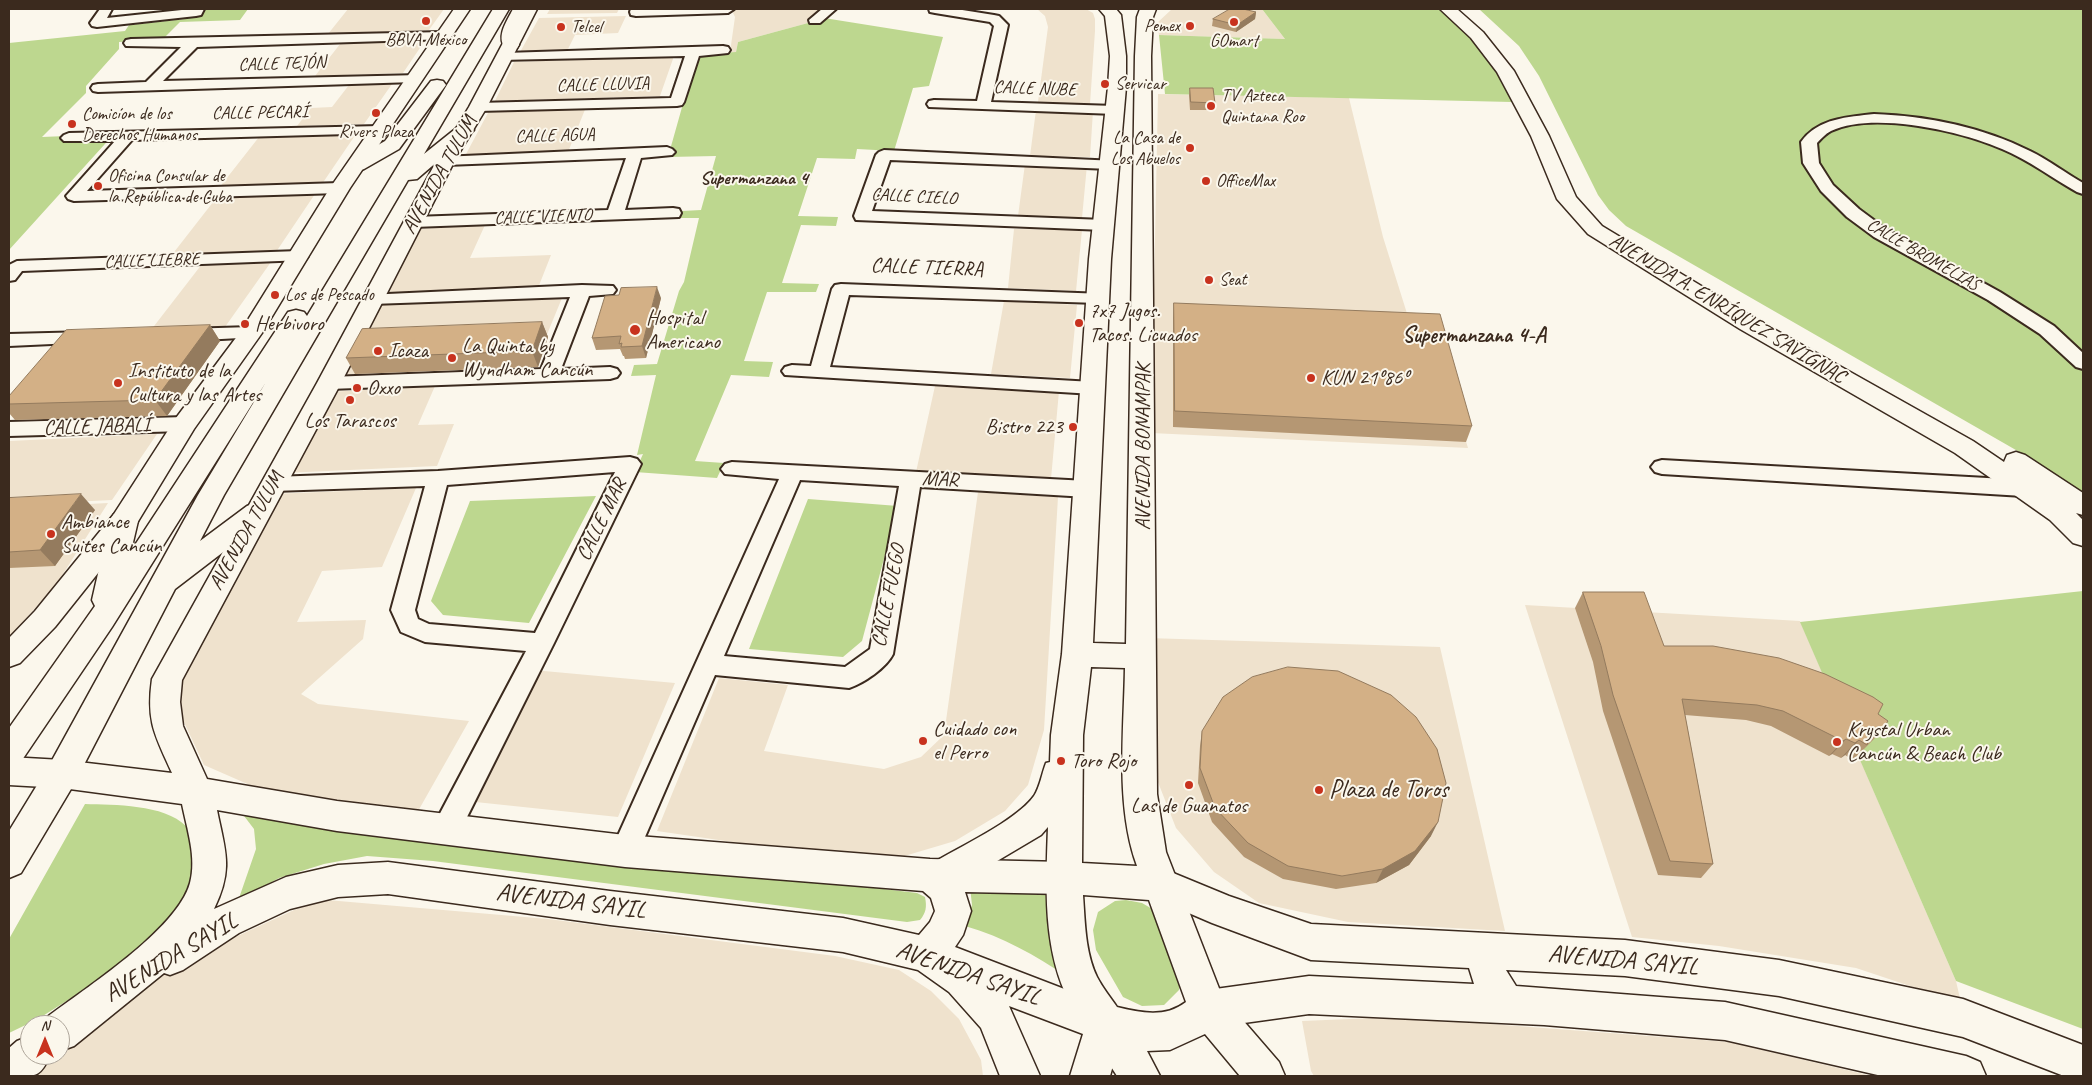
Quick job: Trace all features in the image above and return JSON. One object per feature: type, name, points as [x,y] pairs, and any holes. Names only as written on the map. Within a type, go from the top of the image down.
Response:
[{"type":"street","points":[[106,9],[97,23],[196,12],[198,9]]},
{"type":"street","points":[[9,752],[102,619],[330,265],[426,82],[443,36],[462,9]]},
{"type":"street","points":[[9,655],[45,620],[124,521],[185,424],[251,333],[340,188],[380,130],[426,82],[486,9]]},
{"type":"street","name":"AVENIDA TULUM","points":[[9,862],[62,774],[210,495],[502,9]]},
{"type":"street","points":[[508,51],[510,31],[521,9]]},
{"type":"street","name":"AVENIDA TULUM","points":[[70,1024],[168,947],[192,916],[207,886],[210,860],[196,791],[167,726],[164,702],[167,678],[329,383],[446,160],[478,107],[530,9]]},
{"type":"street","points":[[636,12],[728,9]]},
{"type":"street","points":[[815,20],[830,9]]},
{"type":"street","name":"CALLE NUBE","points":[[935,9],[994,19],[1001,25],[983,106]]},
{"type":"street","name":"AVENIDA A. ENRÍQUEZ SAVIGNAC","points":[[1448,9],[1477,35],[1505,71],[1540,136],[1567,199],[1595,230],[1748,324],[1964,447],[2059,513],[2083,536]]},
{"type":"street","name":"AVENIDA A. ENRÍQUEZ SAVIGNAC","points":[[1470,9],[1506,45],[1532,86],[1585,195],[1595,211],[1614,227],[1664,259],[1982,440],[2080,500]]},
{"type":"street","points":[[1108,11],[1118,56],[1116,99],[1098,298],[1077,654],[1067,735],[1064,878],[1068,936],[1075,967],[1083,989],[1140,1076]]},
{"type":"street","name":"AVENIDA BONAMPAK","points":[[1150,11],[1143,56],[1140,794],[1150,852],[1208,1009]]},
{"type":"street","name":"CALLE TEJÓN","points":[[131,43],[443,36]]},
{"type":"street","points":[[150,86],[193,43]]},
{"type":"street","name":"CALLE LLUVIA","points":[[508,51],[693,52],[723,50]]},
{"type":"street","name":"CALLE LLUVIA","points":[[478,107],[677,102],[693,52]]},
{"type":"street","points":[[1118,56],[1130,60],[1143,56]]},
{"type":"street","points":[[357,164],[392,145],[426,82]]},
{"type":"street","name":"CALLE TEJÓN","points":[[98,88],[426,82]]},
{"type":"street","points":[[1116,99],[1121,84],[1132,82],[1144,87]]},
{"type":"street","name":"CALLE NUBE","points":[[934,104],[983,106],[1116,99]]},
{"type":"street","name":"CALLE BROMELIAS","points":[[2083,189],[2027,155],[1983,136],[1946,127],[1891,118],[1858,120],[1825,128],[1809,142],[1811,163],[1827,188],[1853,212],[1880,232],[1994,296],[2047,330],[2083,363]]},
{"type":"street","name":"CALLE PECARÍ","points":[[69,138],[380,130]]},
{"type":"street","points":[[395,187],[465,130]]},
{"type":"street","points":[[128,136],[74,196],[340,188]]},
{"type":"street","name":"CALLE AGUA","points":[[446,160],[667,152]]},
{"type":"street","points":[[615,215],[635,153]]},
{"type":"street","name":"CALLE CIELO","points":[[1104,224],[862,216],[884,155],[1110,164]]},
{"type":"street","name":"CALLE VIENTO","points":[[414,222],[673,213]]},
{"type":"street","name":"CALLE LIEBRE","points":[[9,276],[18,266],[299,256]]},
{"type":"street","name":"CALLE TIERRA","points":[[819,372],[841,289],[1098,298]]},
{"type":"street","points":[[549,374],[582,290]]},
{"type":"street","points":[[372,299],[607,290]]},
{"type":"street","points":[[164,336],[251,333]]},
{"type":"street","points":[[9,340],[106,337]]},
{"type":"street","points":[[792,371],[1093,388]]},
{"type":"street","points":[[329,383],[610,372]]},
{"type":"street","name":"CALLE JABALÍ","points":[[9,429],[185,424]]},
{"type":"street","name":"CALLE MAR","points":[[273,484],[438,478],[630,464],[542,643],[446,830]]},
{"type":"street","points":[[1662,467],[2023,488]]},
{"type":"street","points":[[625,851],[792,473],[732,469]]},
{"type":"street","name":"MAR","points":[[792,473],[1087,489]]},
{"type":"street","points":[[438,478],[403,610],[409,625],[425,633],[542,643]]},
{"type":"street","name":"CALLE FUEGO","points":[[708,664],[849,678],[881,654],[911,478]]},
{"type":"street","points":[[162,586],[256,513]]},
{"type":"street","points":[[102,619],[124,521]]},
{"type":"street","points":[[1077,654],[1142,657]]},
{"type":"street","points":[[937,875],[1029,824],[1050,802],[1067,735]]},
{"type":"street","points":[[9,770],[62,774],[196,791],[337,816],[625,851],[937,875],[1064,878]]},
{"type":"street","points":[[937,875],[946,888],[953,911],[950,923],[926,954],[962,979],[994,1016],[1020,1076]]},
{"type":"street","name":"AVENIDA SAYIL","points":[[70,1018],[93,1006],[226,921],[286,894],[338,881],[388,878],[610,908],[843,935],[926,954],[1038,999],[1106,1023],[1149,1034],[1173,1031],[1192,1022],[1208,1009]]},
{"type":"street","name":"AVENIDA SAYIL","points":[[1064,878],[1161,884],[1311,942],[1625,958],[1778,978],[1963,1018],[2083,1064]]},
{"type":"street","points":[[1470,951],[1485,962],[1488,976],[1494,989],[1488,1003]]},
{"type":"street","points":[[1208,1009],[1309,995],[1488,1003],[1725,1021],[1966,1076]]},
{"type":"street","points":[[1208,1009],[1265,1076]]},
{"type":"street","points":[[1090,1076],[1106,1023]]},
{"type":"street","points":[[9,1052],[20,1046]]},
{"type":"street","points":[[9,1073],[20,1064]]},
{"type":"shaded area","points":[[348,9],[444,9],[429,30],[328,34]]},
{"type":"shaded area","points":[[550,9],[619,9],[617,13],[547,14]]},
{"type":"shaded area","points":[[731,9],[824,9],[808,23],[738,42],[736,52],[730,52],[735,17]]},
{"type":"shaded area","points":[[1037,9],[1086,9],[1093,13],[1095,31],[1090,104],[1038,102],[1048,27],[1045,16]]},
{"type":"shaded area","points":[[1172,9],[1262,9],[1285,39],[1159,35],[1157,23]]},
{"type":"shaded area","points":[[626,16],[618,33],[575,35],[567,51],[519,54],[539,18]]},
{"type":"shaded area","points":[[428,36],[403,73],[315,76],[344,39]]},
{"type":"shaded area","points":[[674,56],[660,96],[495,101],[514,62]]},
{"type":"shaded area","points":[[392,84],[364,124],[297,126],[311,108],[332,107],[349,85]]},
{"type":"shaded area","points":[[1158,94],[1349,98],[1383,237],[1410,323],[1431,325],[1468,448],[1151,433]]},
{"type":"shaded area","points":[[586,107],[568,152],[465,156],[489,111]]},
{"type":"shaded area","points":[[1036,110],[1093,111],[1090,157],[1030,156]]},
{"type":"shaded area","points":[[356,134],[322,184],[219,188],[259,137]]},
{"type":"shaded area","points":[[1025,164],[1087,165],[1082,218],[1018,216]]},
{"type":"shaded area","points":[[315,194],[276,252],[171,256],[217,197]]},
{"type":"shaded area","points":[[485,225],[470,258],[551,255],[538,288],[381,295],[417,229]]},
{"type":"shaded area","points":[[1014,229],[1082,230],[1076,291],[1008,288]]},
{"type":"shaded area","points":[[271,262],[225,327],[151,330],[202,264]]},
{"type":"shaded area","points":[[562,298],[534,366],[337,375],[376,305]]},
{"type":"shaded area","points":[[1004,301],[1077,305],[1070,378],[991,374]]},
{"type":"shaded area","points":[[435,386],[418,425],[454,424],[437,466],[284,473],[328,392]]},
{"type":"shaded area","points":[[935,386],[1059,391],[1051,479],[916,472]]},
{"type":"shaded area","points":[[157,434],[112,500],[9,505],[9,441]]},
{"type":"shaded area","points":[[416,488],[382,567],[322,571],[297,622],[366,620],[363,639],[301,694],[318,704],[469,721],[413,820],[252,786],[204,765],[174,701],[174,675],[272,494]]},
{"type":"shaded area","points":[[978,492],[1058,497],[1044,730],[1028,785],[1005,811],[955,841],[901,857],[849,859],[657,831],[719,678],[788,685],[764,751],[884,769],[921,757],[944,735]]},
{"type":"shaded area","points":[[108,503],[56,585],[9,637],[9,508]]},
{"type":"shaded area","points":[[1525,605],[1800,621],[1956,981],[1961,1003],[1856,968],[1719,946],[1632,937]]},
{"type":"shaded area","points":[[1147,638],[1440,647],[1505,931],[1348,922],[1259,903],[1214,872],[1176,828],[1154,772]]},
{"type":"shaded area","points":[[533,670],[675,683],[618,817],[466,801]]},
{"type":"shaded area","points":[[327,900],[548,919],[835,956],[899,970],[931,991],[959,1019],[981,1060],[983,1076],[33,1076],[46,1065],[70,1065],[70,1046],[111,1012],[179,963],[294,910]]},
{"type":"shaded area","points":[[1398,1017],[1729,1042],[1872,1076],[1314,1076],[1311,1071],[1302,1021]]},
{"type":"green space","points":[[248,9],[240,20],[180,22],[162,40],[119,42],[119,49],[86,86],[86,93],[42,137],[114,134],[9,250],[9,43],[125,31],[129,25],[185,19],[191,10]]},
{"type":"green space","points":[[1262,9],[1443,9],[1484,45],[1512,102],[1165,94],[1159,35],[1285,39]]},
{"type":"green space","points":[[1479,9],[2083,9],[2083,495],[2042,465],[1626,226],[1609,210],[1598,195],[1539,76],[1519,46]]},
{"type":"green space","points":[[824,18],[943,37],[929,86],[913,88],[894,151],[857,149],[855,159],[817,158],[798,216],[838,217],[836,226],[801,225],[782,283],[819,284],[816,292],[767,292],[744,361],[773,362],[769,377],[731,375],[695,461],[724,463],[717,478],[635,472],[643,454],[637,455],[656,375],[631,376],[634,365],[657,364],[679,291],[684,282],[699,218],[680,218],[682,211],[701,210],[716,156],[668,157],[697,54],[736,52],[738,42],[808,23],[815,24]]},
{"type":"green space","points":[[596,496],[529,623],[443,615],[431,601],[470,501]]},
{"type":"green space","points":[[808,499],[898,506],[862,641],[843,657],[749,649]]},
{"type":"green space","points":[[2083,591],[2083,1029],[1956,981],[1800,622]]},
{"type":"green space","points":[[85,804],[138,807],[165,813],[177,819],[191,833],[201,858],[179,920],[109,974],[44,1015],[20,1015],[20,1028],[9,1033],[9,939]]},
{"type":"green space","points":[[241,812],[917,893],[925,897],[926,910],[920,920],[907,922],[433,861],[367,856],[324,864],[279,878],[238,901],[256,849],[254,829]]},
{"type":"green space","points":[[970,887],[1060,892],[1068,977],[1018,947],[965,926],[972,905]]},
{"type":"green space","points":[[1126,900],[1142,903],[1154,910],[1182,969],[1179,990],[1164,1005],[1142,1006],[1123,997],[1096,950],[1093,930],[1098,912],[1115,901]]},
{"type":"building","points":[[1230,9],[1256,12],[1237,25],[1213,19]]},
{"type":"building","points":[[1190,88],[1213,88],[1215,103],[1191,102]]},
{"type":"building","name":"Hospital Americano","points":[[657,287],[642,346],[621,347],[622,343],[619,344],[621,336],[592,338],[605,296],[619,295],[621,288]]},
{"type":"building","name":"KUN 21º86º","points":[[1174,303],[1440,314],[1472,426],[1175,411]]},
{"type":"building","points":[[542,322],[532,351],[346,358],[362,329]]},
{"type":"building","name":"Instituto de la Cultura y las Artes","points":[[210,325],[155,400],[9,404],[9,396],[66,330]]},
{"type":"building","points":[[81,494],[40,550],[9,552],[9,498]]},
{"type":"building","name":"Krystal Urban Cancún & Beach Club","points":[[1583,592],[1644,592],[1664,646],[1713,646],[1779,658],[1825,674],[1873,697],[1883,704],[1878,714],[1888,721],[1879,734],[1872,731],[1867,745],[1859,740],[1855,743],[1846,739],[1843,741],[1783,711],[1757,705],[1682,699],[1713,864],[1670,861],[1613,695],[1601,646]]},
{"type":"building","name":"Plaza de Toros","points":[[1288,667],[1338,671],[1391,695],[1416,717],[1437,749],[1446,783],[1438,822],[1415,851],[1383,869],[1342,876],[1288,866],[1248,843],[1215,808],[1200,768],[1202,731],[1223,697],[1252,677]]},
{"type":"place","name":"BBVA México","points":[[426,21]]},
{"type":"place","name":"GOmart","points":[[1234,22]]},
{"type":"place","name":"Pemex","points":[[1190,26]]},
{"type":"place","name":"Telcel","points":[[561,27]]},
{"type":"place","name":"Servicar","points":[[1105,84]]},
{"type":"place","name":"TV Azteca Quintana Roo","points":[[1211,106]]},
{"type":"place","name":"Rivers Plaza","points":[[376,113]]},
{"type":"place","name":"Comicíon de los Derechos Humanos","points":[[72,124]]},
{"type":"place","name":"La Casa de Los Abuelos","points":[[1190,148]]},
{"type":"place","name":"OfficeMax","points":[[1206,181]]},
{"type":"place","name":"Oficina Consular de la República de Cuba","points":[[98,186]]},
{"type":"place","name":"Seat","points":[[1209,280]]},
{"type":"place","name":"Los de Pescado","points":[[275,295]]},
{"type":"place","name":"7x7 Jugos. Tacos. Licuados","points":[[1079,323]]},
{"type":"place","name":"Herbivoro","points":[[245,324]]},
{"type":"place","name":"Hospital Americano","points":[[635,330]]},
{"type":"place","name":"Icaza","points":[[378,351]]},
{"type":"place","name":"La Quinta by Wyndham Cancún","points":[[452,358]]},
{"type":"place","name":"KUN 21º86º","points":[[1311,378]]},
{"type":"place","name":"Instituto de la Cultura y las Artes","points":[[118,383]]},
{"type":"place","name":"Oxxo","points":[[357,388]]},
{"type":"place","name":"Los Tarascos","points":[[350,400]]},
{"type":"place","name":"Bistro 223","points":[[1073,427]]},
{"type":"place","name":"Ambiance Suites Cancún","points":[[51,534]]},
{"type":"place","name":"Cuidado con el Perro","points":[[923,741]]},
{"type":"place","name":"Krystal Urban Cancún & Beach Club","points":[[1837,742]]},
{"type":"place","name":"Toro Rojo","points":[[1061,761]]},
{"type":"place","name":"Las de Guanatos","points":[[1189,785]]},
{"type":"place","name":"Plaza de Toros","points":[[1319,790]]},
{"type":"district","name":"Supermanzana 4","points":[[754,179]]},
{"type":"district","name":"Supermanzana 4-A","points":[[1474,336]]}]
